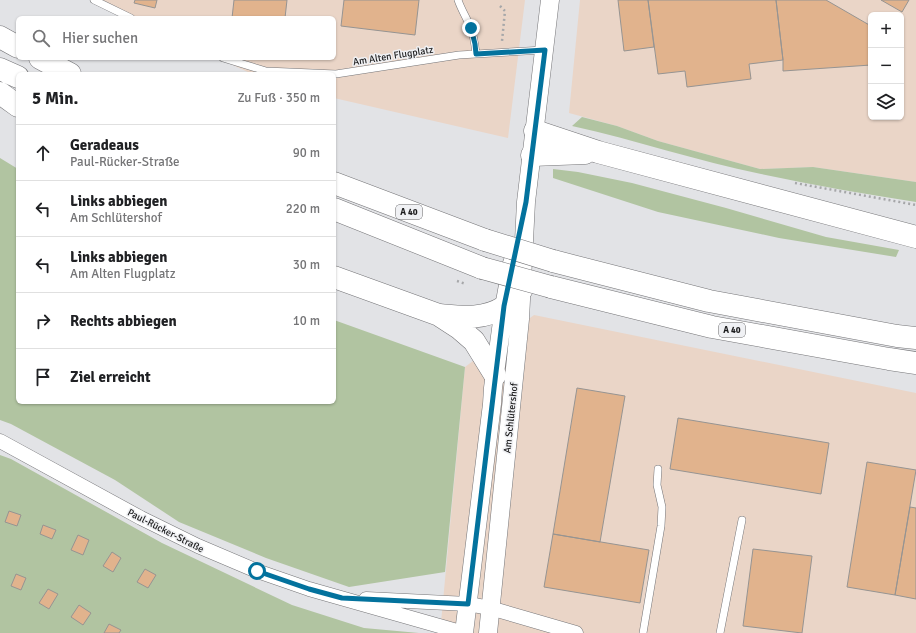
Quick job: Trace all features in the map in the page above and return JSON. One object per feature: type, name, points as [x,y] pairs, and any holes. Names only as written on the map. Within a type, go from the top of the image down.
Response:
[{"type":"highway","points":[[0,38],[16,46]]},
{"type":"highway","points":[[44,60],[66,72]]},
{"type":"highway","points":[[0,69],[16,76]]},
{"type":"highway","points":[[0,93],[16,105]]},
{"type":"highway","points":[[535,131],[598,152],[916,237]]},
{"type":"highway","points":[[532,155],[598,152]]},
{"type":"highway","name":"A 40","points":[[336,184],[485,240],[553,261],[709,301],[890,335],[916,338]]},
{"type":"highway","name":"A 40","points":[[336,211],[482,268],[551,287],[712,326],[916,363]]},
{"type":"highway","points":[[336,278],[439,315],[459,328],[474,341],[495,375]]},
{"type":"highway","points":[[439,315],[468,317],[483,316],[504,306],[522,289]]},
{"type":"street","name":"Am Schlütershof","points":[[488,633],[522,289],[526,202],[550,0]]},
{"type":"street","name":"Am Schlütershof","points":[[464,633],[504,306],[526,202]]},
{"type":"street","name":"Paul-Rücker-Straße","points":[[0,441],[135,514],[198,546],[257,571],[309,589],[464,633]]},
{"type":"street","name":"Paul-Rücker-Straße","points":[[342,598],[468,604],[490,608],[576,633]]},
{"type":"lane","points":[[94,0],[127,16]]},
{"type":"lane","points":[[458,0],[471,28],[476,54]]},
{"type":"lane","name":"Am Alten Flugplatz","points":[[336,74],[460,55],[545,50]]},
{"type":"lane","name":"Am Alten Flugplatz","points":[[228,60],[266,72]]},
{"type":"lane","points":[[643,633],[661,526],[662,507],[658,485],[658,469]]},
{"type":"lane","points":[[720,633],[742,520]]},
{"type":"path","points":[[500,6],[505,11],[501,52]]},
{"type":"shaded area","points":[[96,0],[525,0],[508,138],[336,98],[336,72],[248,72],[222,60],[336,60],[336,16],[130,16]]},
{"type":"shaded area","points":[[580,0],[916,0],[916,182],[813,167],[760,169],[658,141],[617,126],[569,113]]},
{"type":"shaded area","points":[[534,315],[916,393],[916,633],[440,633],[465,367]]},
{"type":"green space","points":[[582,117],[617,126],[658,141],[760,169],[813,167],[916,182],[916,202],[819,186],[737,169],[572,126]]},
{"type":"green space","points":[[0,158],[16,168],[16,404],[336,404],[336,321],[465,367],[445,572],[349,587],[266,558],[179,522],[115,480],[11,424],[0,420]]},
{"type":"green space","points":[[553,169],[578,172],[632,183],[826,237],[899,250],[896,257],[779,238],[658,212],[553,178]]},
{"type":"green space","points":[[0,455],[11,459],[162,543],[292,605],[364,628],[419,633],[0,633]]},
{"type":"building","points":[[135,0],[157,0],[155,8],[134,3]]},
{"type":"building","points":[[234,0],[287,0],[285,16],[232,16]]},
{"type":"building","points":[[344,0],[419,0],[415,35],[341,26]]},
{"type":"building","points":[[618,0],[648,0],[654,47],[624,51]]},
{"type":"building","points":[[648,0],[776,0],[783,60],[749,64],[751,79],[687,87],[685,71],[658,74]]},
{"type":"building","points":[[776,0],[826,0],[868,24],[868,65],[783,71]]},
{"type":"building","points":[[881,0],[909,0],[902,12]]},
{"type":"building","points":[[577,388],[625,396],[600,542],[553,534]]},
{"type":"building","points":[[678,418],[829,443],[821,494],[670,469]]},
{"type":"building","points":[[867,462],[916,470],[895,595],[847,587]]},
{"type":"building","points":[[910,507],[916,508],[916,599],[895,595]]},
{"type":"building","points":[[9,511],[21,515],[17,526],[5,522]]},
{"type":"building","points":[[43,525],[56,530],[52,539],[40,534]]},
{"type":"building","points":[[553,534],[649,550],[640,603],[544,587]]},
{"type":"building","points":[[78,535],[89,540],[83,555],[71,550]]},
{"type":"building","points":[[753,549],[812,556],[802,633],[743,626]]},
{"type":"building","points":[[112,552],[121,558],[113,572],[103,566]]},
{"type":"building","points":[[145,569],[156,575],[148,588],[137,582]]},
{"type":"building","points":[[16,574],[26,578],[21,590],[11,586]]},
{"type":"building","points":[[48,589],[58,594],[49,609],[39,603]]},
{"type":"building","points":[[79,605],[91,613],[83,625],[71,617]]},
{"type":"building","points":[[109,624],[121,630],[119,633],[104,633]]},
{"type":"route","points":[[257,571],[309,589],[342,598],[468,604],[504,306],[526,202],[545,50],[476,54],[471,28]]}]
